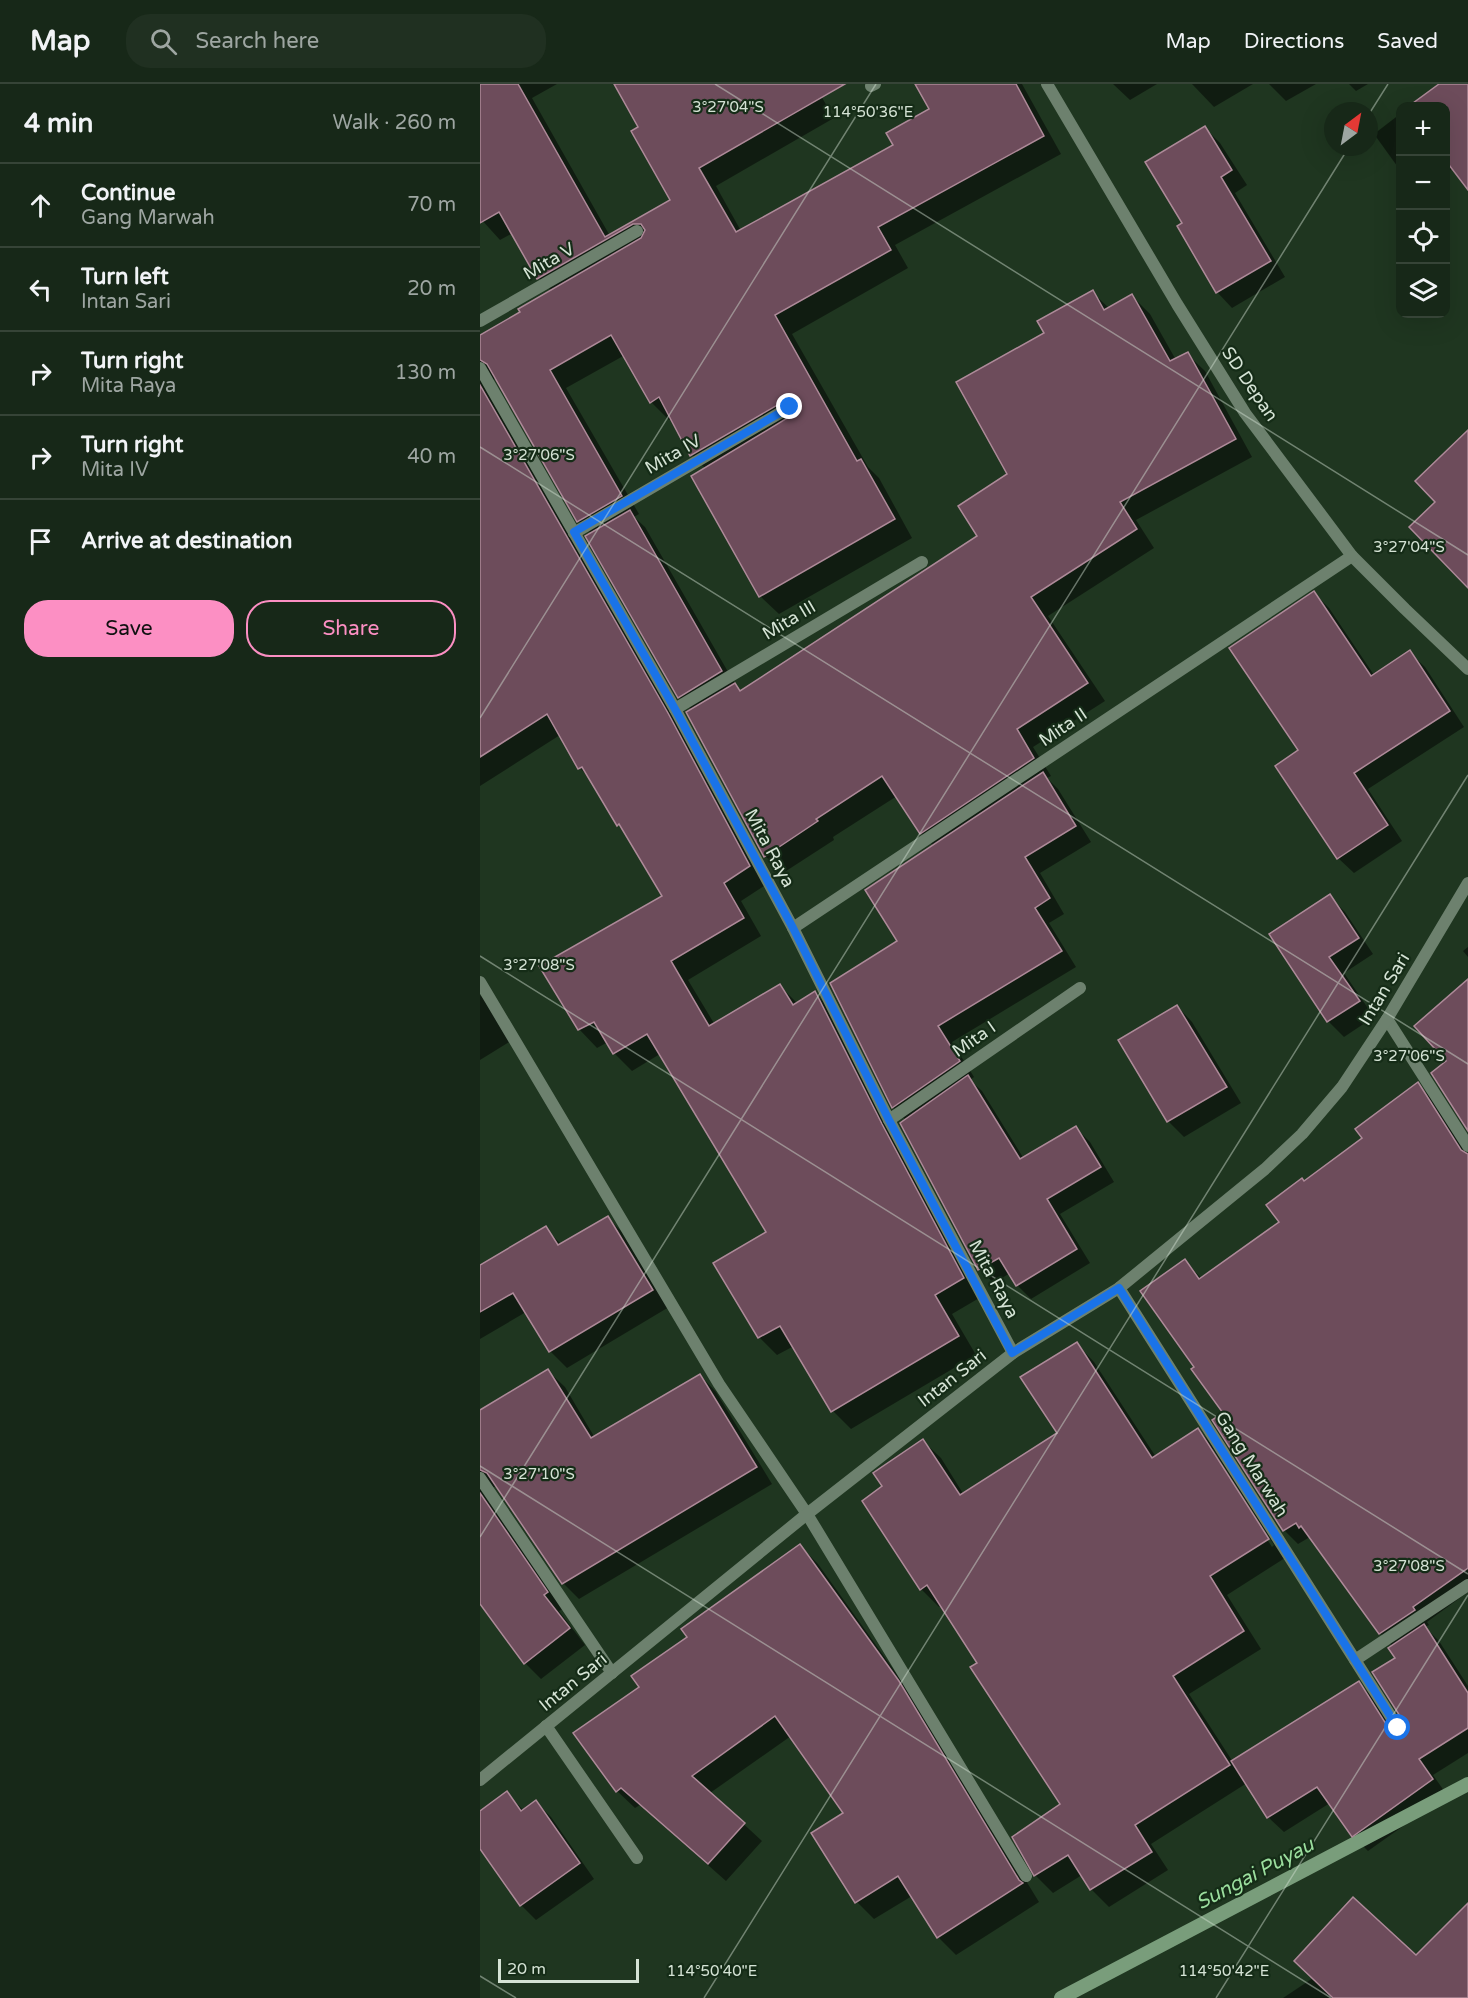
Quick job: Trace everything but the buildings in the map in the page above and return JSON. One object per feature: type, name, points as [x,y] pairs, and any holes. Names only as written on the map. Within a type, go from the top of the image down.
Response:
[{"type":"street","name":"SD Depan","points":[[1047,84],[1171,294],[1245,413],[1352,556],[1468,669]]},
{"type":"street","name":"Mita V","points":[[480,321],[637,231]]},
{"type":"street","name":"Mita Raya","points":[[480,368],[675,709],[793,928],[889,1120],[1012,1353]]},
{"type":"street","name":"Mita IV","points":[[574,532],[790,407]]},
{"type":"street","name":"Mita II","points":[[793,928],[1352,556]]},
{"type":"street","name":"Mita III","points":[[675,709],[922,562]]},
{"type":"street","name":"Intan Sari","points":[[480,1780],[807,1514],[1012,1353],[1119,1288],[1247,1184],[1302,1134],[1342,1087],[1387,1019],[1468,883]]},
{"type":"street","points":[[480,982],[718,1384],[807,1514],[1026,1876]]},
{"type":"street","name":"Mita I","points":[[889,1120],[1080,988]]},
{"type":"street","points":[[1387,1019],[1468,1146]]},
{"type":"street","name":"Gang Marwah","points":[[1119,1288],[1398,1728]]},
{"type":"street","points":[[480,1478],[612,1672]]},
{"type":"street","points":[[1355,1660],[1468,1585]]},
{"type":"street","points":[[546,1726],[637,1858]]},
{"type":"waterway","name":"Sungai Puyau","points":[[1061,1998],[1468,1784]]},
{"type":"route","points":[[790,407],[574,532],[675,709],[793,928],[889,1120],[1012,1353],[1119,1288],[1398,1728]]}]
